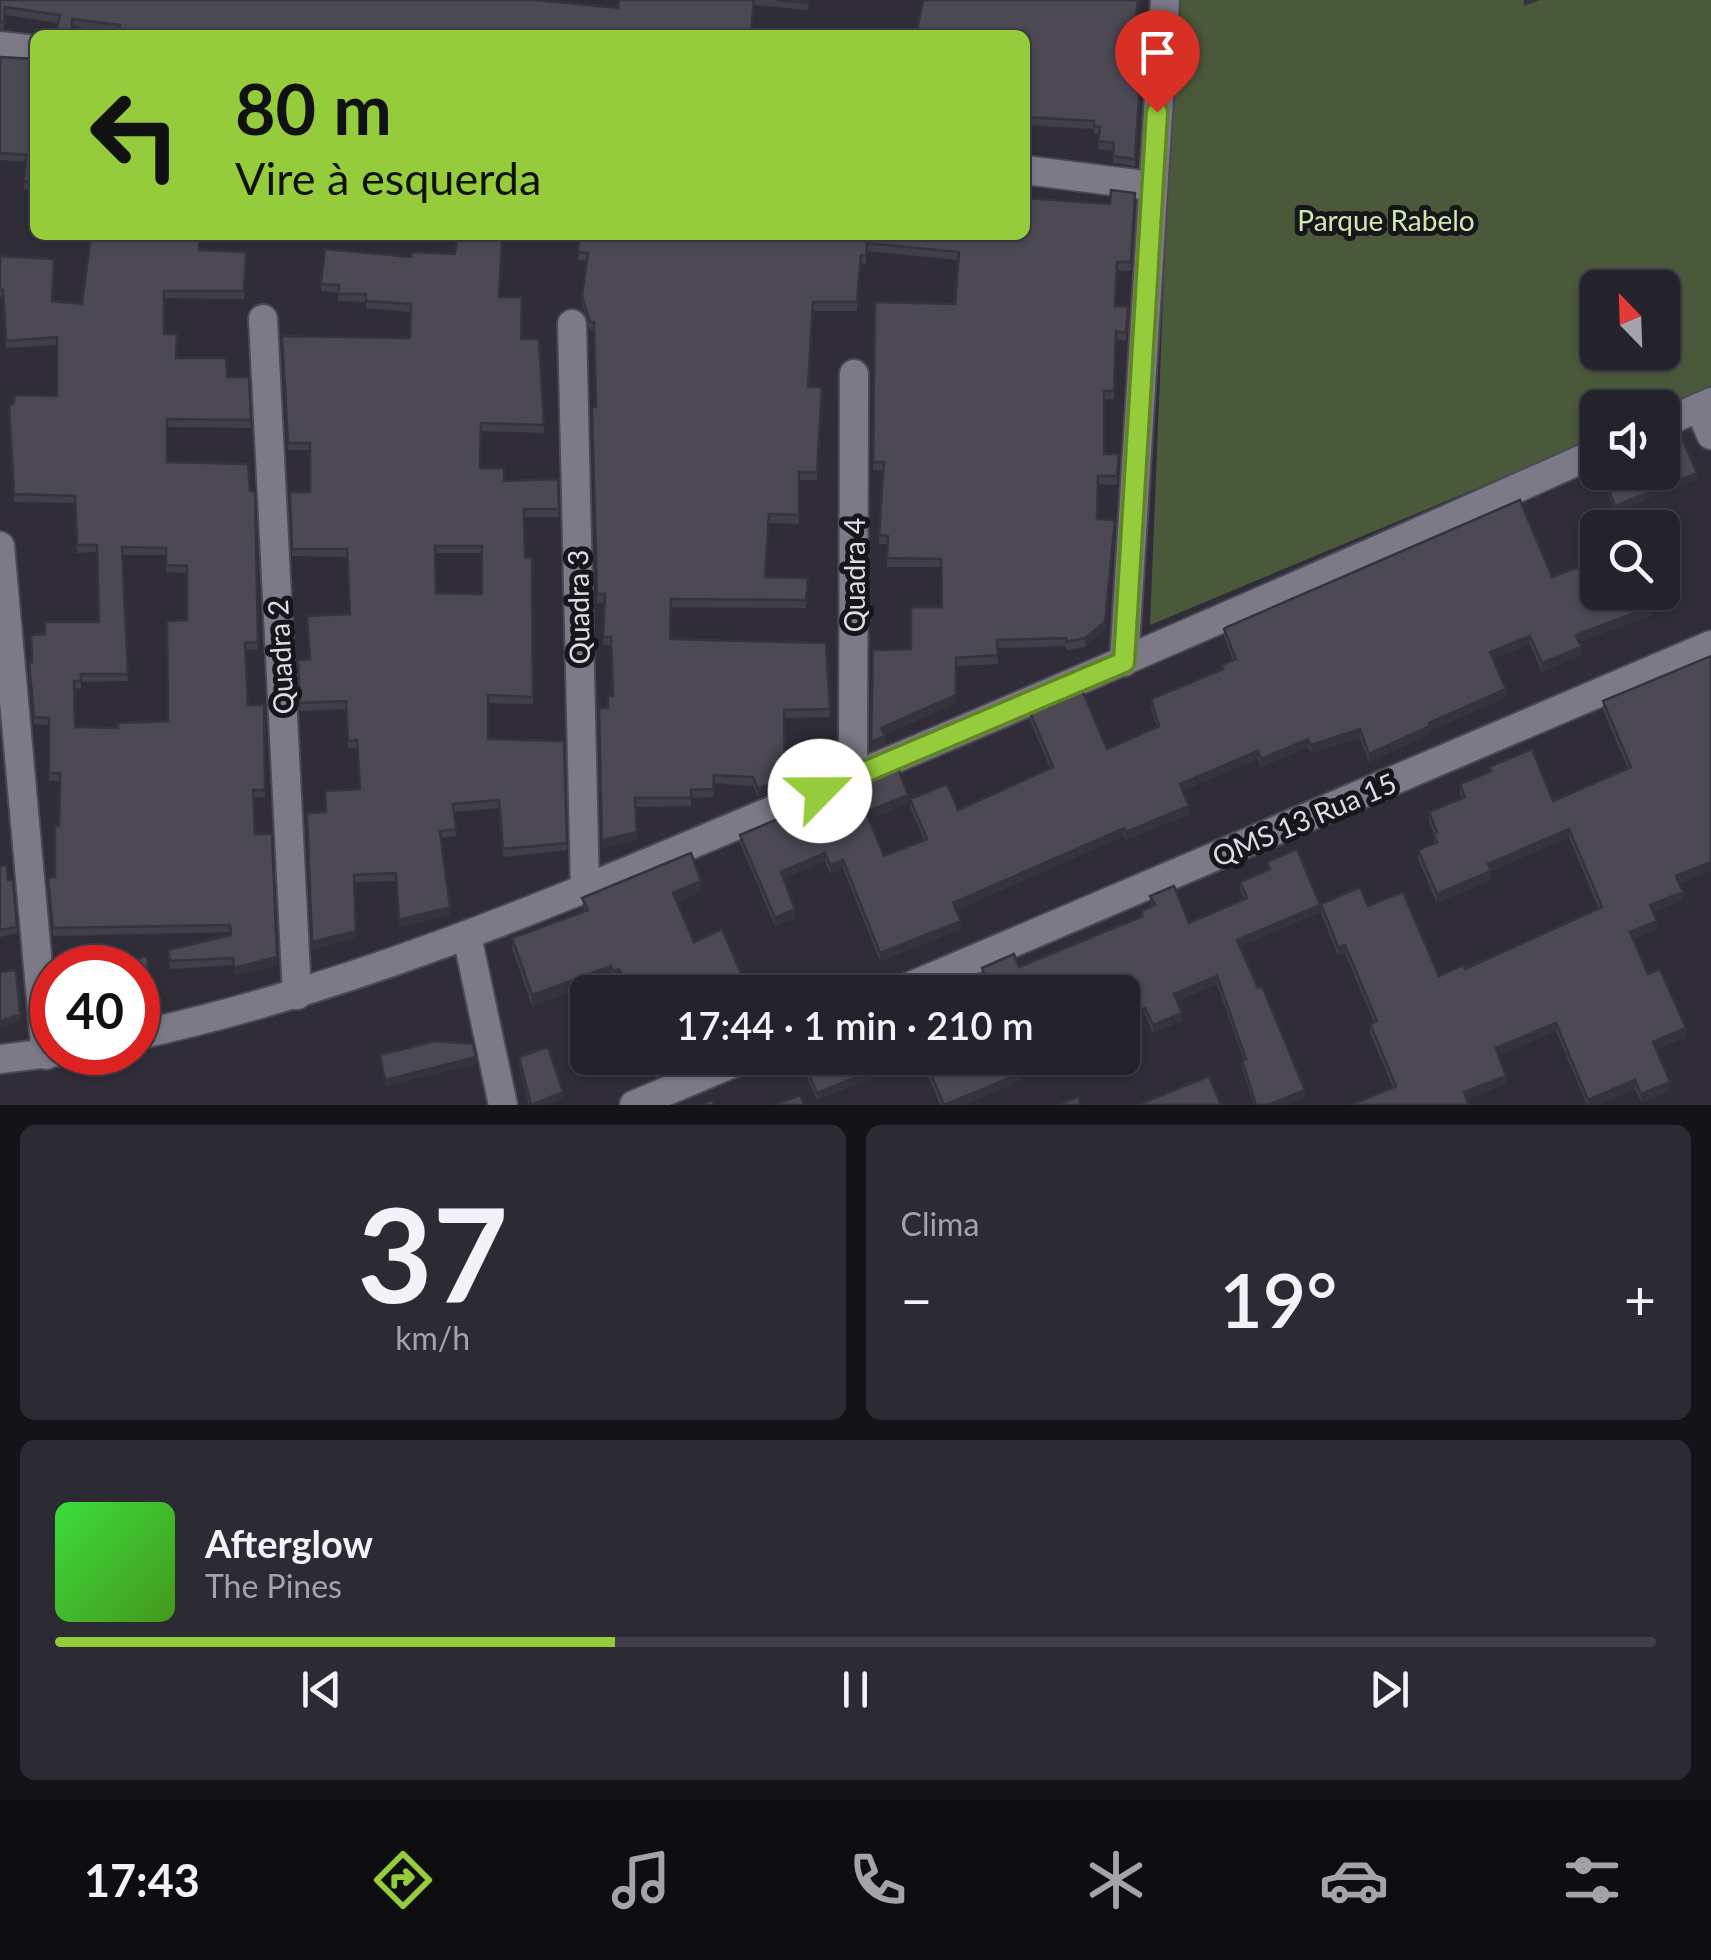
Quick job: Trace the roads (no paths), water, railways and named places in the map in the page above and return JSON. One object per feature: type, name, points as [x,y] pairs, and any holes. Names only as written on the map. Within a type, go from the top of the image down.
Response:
[{"type":"street","points":[[1124,662],[1165,0]]},
{"type":"street","points":[[0,46],[30,49]]},
{"type":"street","points":[[1030,171],[1152,186]]},
{"type":"street","name":"Quadra 2","points":[[263,319],[297,995]]},
{"type":"street","name":"Quadra 3","points":[[572,324],[585,889]]},
{"type":"street","name":"Quadra 4","points":[[853,776],[854,374]]},
{"type":"street","points":[[1680,416],[1705,404],[1711,435]]},
{"type":"street","points":[[160,1029],[297,995],[466,936],[585,889],[1124,662],[1580,460]]},
{"type":"street","points":[[0,546],[5,655],[38,945]]},
{"type":"street","name":"QMS 13 Rua 15","points":[[937,975],[1711,644]]},
{"type":"street","points":[[466,936],[504,1105]]},
{"type":"street","points":[[0,1058],[30,1056]]},
{"type":"street","points":[[634,1105],[705,1075]]},
{"type":"park label","name":"Parque Rabelo","points":[[1386,220]]}]
